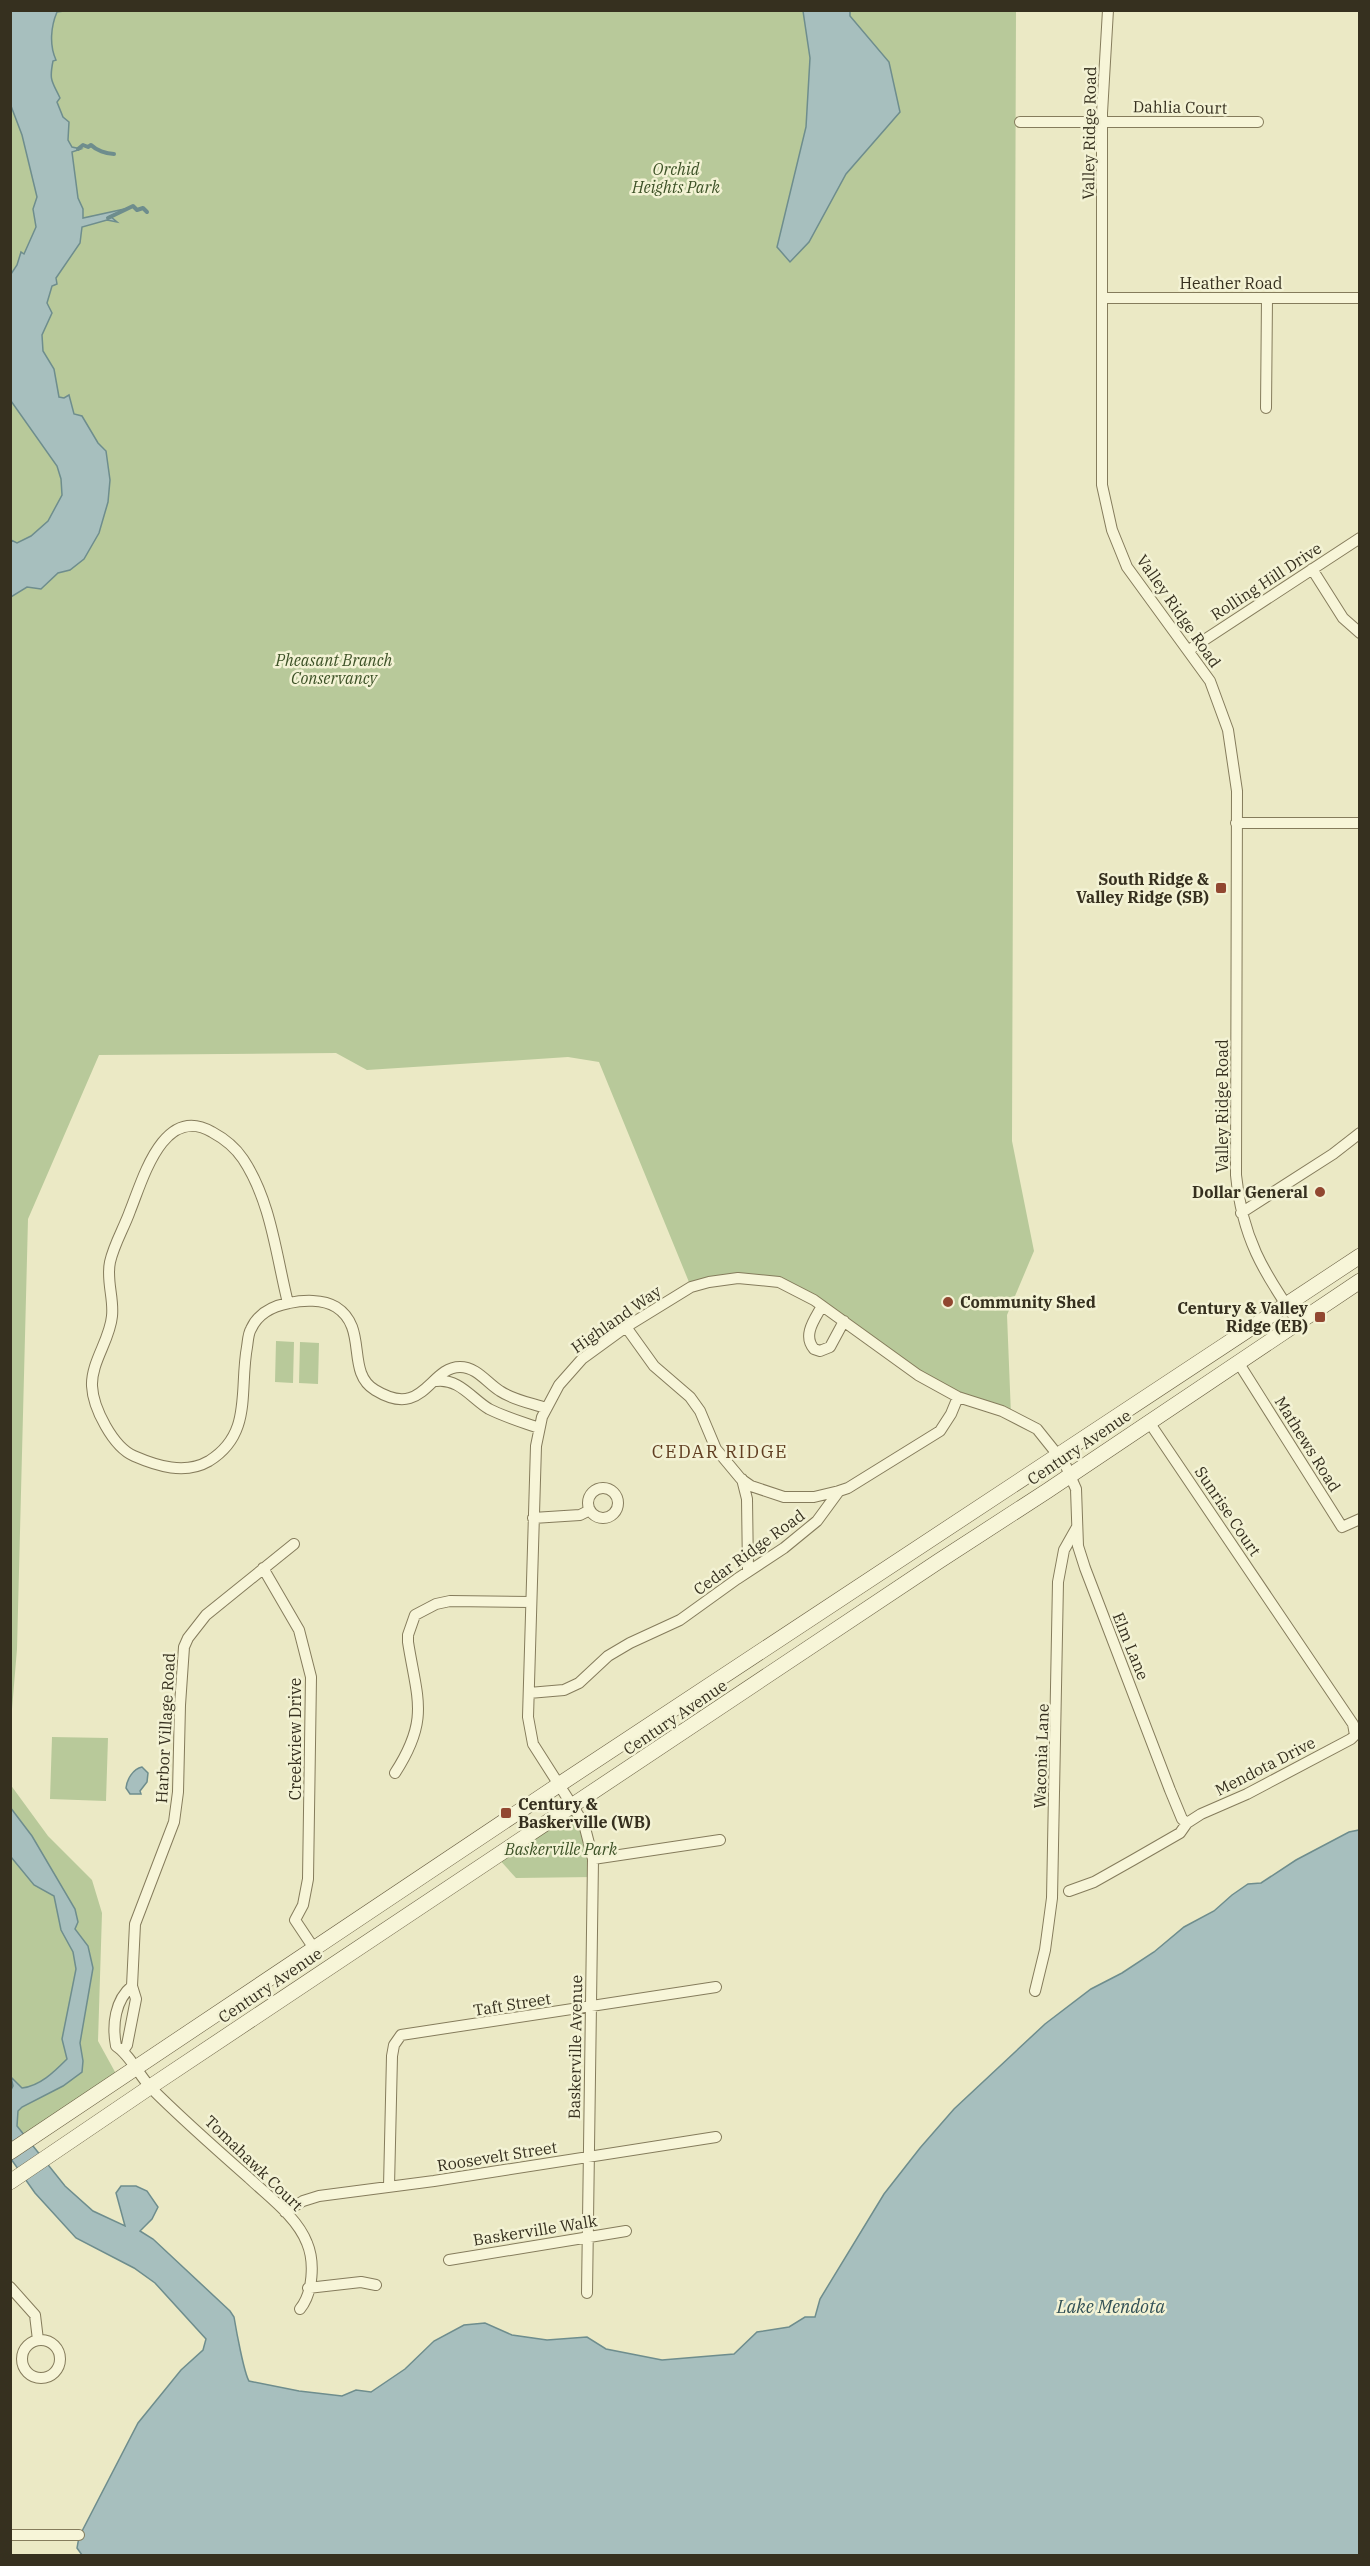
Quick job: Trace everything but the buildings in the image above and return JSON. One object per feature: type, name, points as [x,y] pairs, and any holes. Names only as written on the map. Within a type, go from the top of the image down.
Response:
[{"type":"main road","name":"Century Avenue","points":[[10,2152],[136,2070],[560,1784],[1359,1256]]},
{"type":"main road","name":"Century Avenue","points":[[10,2182],[1359,1281]]},
{"type":"street","name":"Valley Ridge Road","points":[[1108,10],[1102,121],[1102,485],[1112,530],[1133,577],[1210,681],[1228,730],[1236,781],[1236,1175],[1241,1213],[1254,1252],[1298,1322]]},
{"type":"street","name":"Dahlia Court","points":[[1020,122],[1258,122]]},
{"type":"street","name":"Heather Road","points":[[1103,298],[1359,298]]},
{"type":"street","points":[[1266,408],[1267,298]]},
{"type":"street","name":"Rolling Hill Drive","points":[[1189,650],[1359,538]]},
{"type":"street","points":[[1312,569],[1343,618],[1359,633]]},
{"type":"street","points":[[1236,824],[1359,823]]},
{"type":"street","points":[[288,1303],[280,1257],[252,1174],[242,1158],[230,1143],[204,1127],[192,1125],[175,1131],[162,1141],[137,1192],[114,1250],[109,1270],[112,1316],[92,1385],[95,1398],[117,1444],[130,1455],[165,1467],[191,1468],[221,1453],[232,1439],[240,1422],[244,1360],[250,1330],[266,1310],[288,1303],[327,1302],[348,1317],[354,1327],[358,1364],[364,1381],[375,1390],[392,1398],[411,1398],[451,1369],[461,1367],[490,1381],[499,1391],[546,1408]]},
{"type":"street","points":[[1241,1213],[1344,1146],[1359,1133]]},
{"type":"street","name":"Highland Way","points":[[574,1806],[551,1773],[531,1736],[528,1717],[534,1463],[539,1428],[551,1396],[572,1369],[626,1327],[691,1287],[724,1279],[760,1278],[779,1282],[800,1291],[918,1375],[958,1397],[1002,1411],[1026,1422],[1048,1440],[1070,1475]]},
{"type":"street","points":[[822,1306],[809,1333],[809,1343],[814,1349],[820,1351],[830,1347],[844,1321]]},
{"type":"street","points":[[626,1327],[654,1366],[690,1397],[700,1411],[716,1449],[741,1479],[751,1486],[784,1497],[814,1497],[839,1491]]},
{"type":"street","name":"Mathews Road","points":[[1238,1362],[1342,1527],[1359,1519]]},
{"type":"street","points":[[436,1382],[447,1381],[474,1395],[489,1408],[539,1428]]},
{"type":"street","name":"Cedar Ridge Road","points":[[529,1693],[564,1690],[579,1683],[608,1656],[630,1642],[680,1620],[748,1571],[763,1563],[817,1521],[839,1491],[848,1488],[940,1431],[958,1397]]},
{"type":"street","name":"Sunrise Court","points":[[1149,1422],[1282,1618]]},
{"type":"street","name":"Elm Lane","points":[[1070,1475],[1077,1492],[1078,1546],[1085,1568],[1170,1790],[1182,1819],[1187,1823]]},
{"type":"street","points":[[741,1479],[747,1498],[748,1571]]},
{"type":"street","points":[[533,1518],[580,1515],[590,1510]]},
{"type":"street","name":"Waconia Lane","points":[[1035,1990],[1045,1950],[1052,1898],[1058,1582],[1064,1550],[1078,1524]]},
{"type":"street","points":[[263,1568],[294,1544]]},
{"type":"street","name":"Harbor Village Road","points":[[123,2050],[127,2045],[136,1999],[132,1986],[135,1924],[174,1822],[178,1792],[184,1647],[188,1638],[206,1615],[263,1568]]},
{"type":"street","name":"Creekview Drive","points":[[263,1568],[299,1630],[311,1677],[308,1879],[303,1905],[295,1920],[315,1950]]},
{"type":"street","points":[[395,1773],[406,1757],[419,1719],[418,1690],[408,1642],[408,1635],[416,1615],[436,1604],[450,1601],[531,1602]]},
{"type":"street","name":"Mendota Drive","points":[[1069,1891],[1094,1882],[1126,1865],[1180,1833],[1187,1823],[1351,1739],[1357,1733],[1282,1618]]},
{"type":"street","name":"Baskerville Avenue","points":[[574,1806],[586,1831],[593,1859],[587,2293]]},
{"type":"street","points":[[593,1859],[720,1840]]},
{"type":"street","name":"Harbor Village Road","points":[[132,1986],[121,1997],[113,2032],[116,2046],[123,2050],[150,2087]]},
{"type":"street","name":"Taft Street","points":[[389,2186],[393,2050],[397,2039],[405,2034],[716,1987]]},
{"type":"street","name":"Tomahawk Court","points":[[150,2087],[285,2212],[299,2228],[307,2242],[312,2261],[312,2276],[300,2309]]},
{"type":"street","name":"Roosevelt Street","points":[[285,2212],[314,2197],[716,2137]]},
{"type":"street","name":"Baskerville Walk","points":[[449,2260],[626,2231]]},
{"type":"street","points":[[308,2288],[361,2282],[376,2285]]},
{"type":"street","points":[[10,2287],[35,2315],[38,2340]]},
{"type":"street","points":[[10,2535],[79,2535]]},
{"type":"green space","name":"Pheasant Branch Conservancy","points":[[11,11],[1016,11],[1012,1141],[1034,1251],[1007,1315],[1011,1415],[958,1397],[837,1316],[760,1278],[691,1287],[599,1062],[568,1057],[367,1070],[336,1053],[99,1055],[28,1219],[17,1649],[11,1721]]},
{"type":"green space","points":[[276,1341],[294,1342],[293,1383],[275,1382]]},
{"type":"green space","points":[[300,1342],[319,1343],[318,1384],[299,1383]]},
{"type":"green space","points":[[52,1737],[108,1738],[106,1801],[50,1799]]},
{"type":"green space","points":[[10,1784],[48,1836],[92,1880],[102,1913],[98,2041],[120,2081],[10,2152]]},
{"type":"green space","name":"Baskerville Park","points":[[574,1806],[594,1877],[516,1878],[497,1857]]},
{"type":"water","points":[[11,10],[64,11],[57,12],[53,23],[52,42],[56,60],[53,61],[51,77],[60,98],[57,102],[63,117],[69,122],[68,140],[72,147],[81,149],[72,152],[83,218],[129,208],[110,216],[117,222],[107,220],[82,227],[80,243],[56,278],[57,284],[52,286],[47,303],[52,313],[42,335],[43,351],[54,369],[59,397],[64,398],[69,395],[74,414],[82,416],[98,443],[106,451],[110,480],[108,502],[99,533],[84,559],[70,570],[58,573],[41,589],[27,587],[11,597],[11,540],[17,543],[31,536],[48,521],[62,495],[57,466],[11,401],[11,274],[21,252],[24,254],[36,227],[33,209],[37,197],[22,135],[11,106]]},
{"type":"water","points":[[803,11],[850,11],[850,16],[889,62],[900,112],[846,174],[809,242],[790,262],[777,247],[806,127],[810,58]]},
{"type":"water","points":[[142,1767],[148,1773],[147,1782],[140,1791],[141,1794],[130,1794],[126,1788],[128,1781],[133,1772]]},
{"type":"water","name":"Lake Mendota","points":[[10,1807],[32,1836],[75,1909],[78,1922],[75,1929],[88,1946],[93,1968],[80,2043],[82,2072],[63,2086],[22,2107],[18,2111],[17,2126],[65,2186],[93,2211],[125,2226],[116,2193],[121,2186],[136,2186],[147,2191],[158,2207],[152,2219],[140,2231],[153,2239],[230,2311],[234,2317],[249,2381],[299,2391],[342,2396],[356,2390],[371,2392],[405,2369],[434,2341],[464,2325],[485,2323],[512,2335],[547,2340],[587,2337],[606,2349],[662,2360],[734,2354],[757,2332],[789,2327],[805,2317],[815,2317],[820,2299],[884,2194],[920,2148],[954,2109],[1045,2024],[1091,1989],[1122,1973],[1154,1952],[1184,1927],[1214,1911],[1248,1884],[1261,1883],[1296,1860],[1349,1832],[1359,1830],[1359,2555],[82,2555],[77,2548],[79,2537],[138,2423],[181,2370],[203,2350],[206,2339],[155,2283],[134,2268],[76,2238],[35,2193],[11,2159],[10,2092],[13,2086],[11,2077],[22,2088],[29,2087],[46,2078],[67,2059],[62,2039],[76,1969],[73,1952],[61,1930],[54,1896],[34,1885],[11,1857]]},
{"type":"waterway","points":[[78,149],[83,145],[88,147],[91,145],[101,151],[114,154]]},
{"type":"waterway","points":[[108,218],[133,206],[137,210],[143,208],[147,212]]},
{"type":"place","name":"South Ridge & Valley Ridge (SB)","points":[[1221,888]]},
{"type":"place","name":"Dollar General","points":[[1320,1192]]},
{"type":"place","name":"Community Shed","points":[[948,1302]]},
{"type":"place","name":"Century & Valley Ridge (EB)","points":[[1320,1317]]},
{"type":"place","name":"Century & Baskerville (WB)","points":[[506,1813]]},
{"type":"district","name":"CEDAR RIDGE","points":[[720,1452]]},
{"type":"park label","name":"Orchid Heights Park","points":[[676,178]]}]
